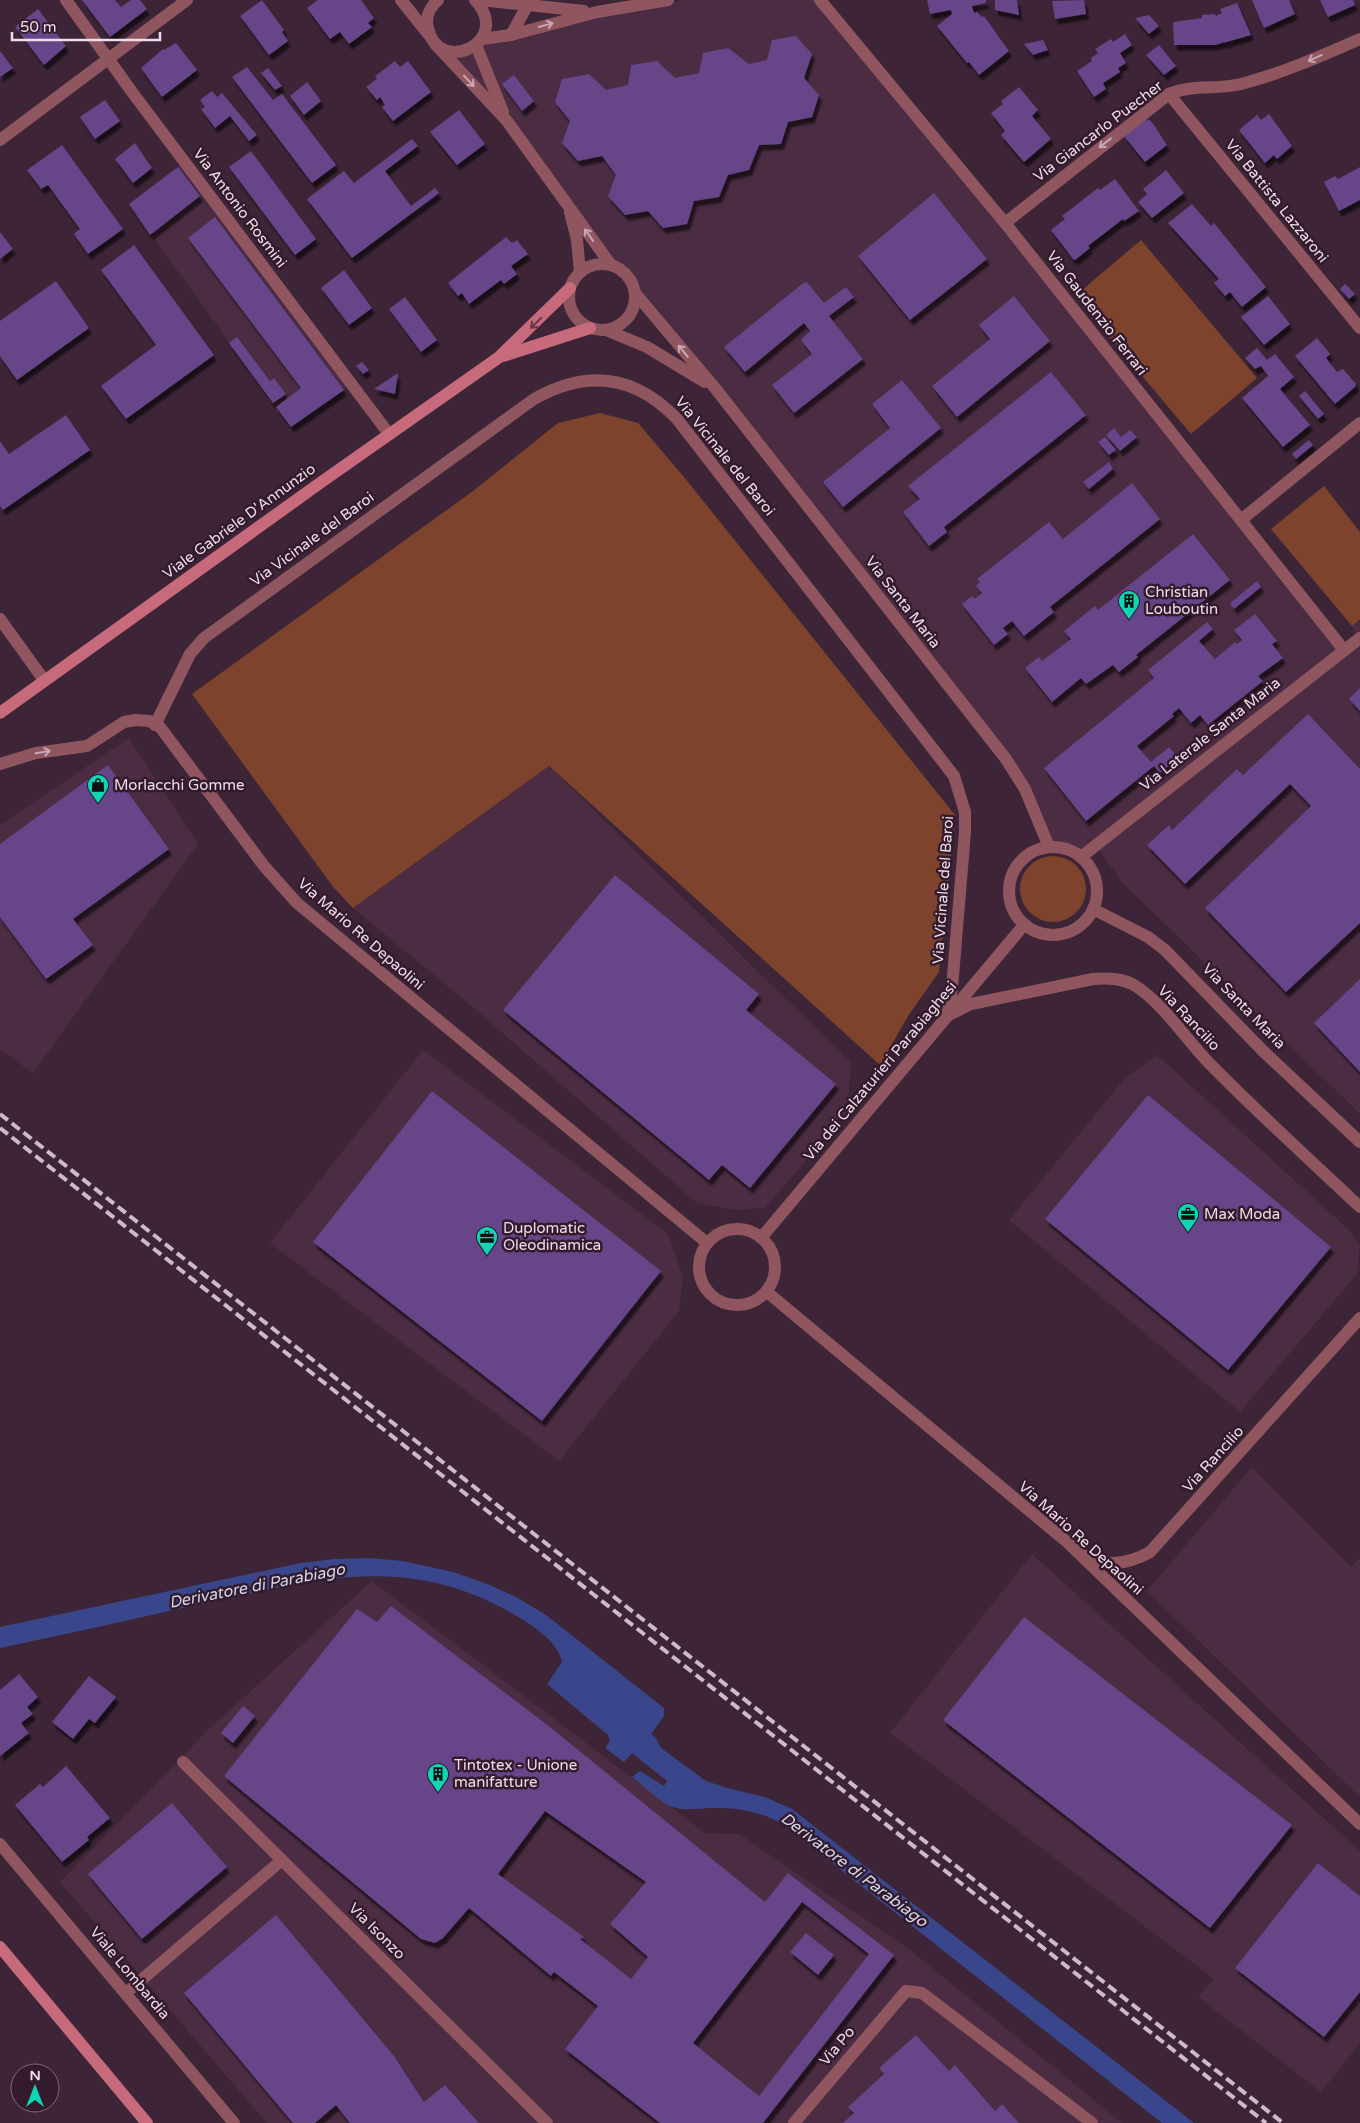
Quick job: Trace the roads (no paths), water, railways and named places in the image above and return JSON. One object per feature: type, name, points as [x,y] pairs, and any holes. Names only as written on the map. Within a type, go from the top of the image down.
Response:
[{"type":"main road","name":"Viale Gabriele D'Annunzio","points":[[0,713],[498,358],[570,288]]},
{"type":"main road","name":"Viale Gabriele D'Annunzio","points":[[498,358],[590,328]]},
{"type":"main road","points":[[0,1947],[147,2123]]},
{"type":"street","name":"Via Antonio Rosmini","points":[[66,0],[389,434]]},
{"type":"street","points":[[0,140],[187,0]]},
{"type":"street","name":"Via Santa Maria","points":[[401,0],[433,40],[506,121],[568,204],[611,266],[622,271],[630,281],[635,294],[715,388],[1006,760],[1025,789],[1048,847]]},
{"type":"street","points":[[438,0],[428,14],[427,25],[433,40],[446,51],[457,53],[467,51],[479,42],[511,36],[597,12],[668,0]]},
{"type":"street","name":"Via Santa Maria","points":[[475,0],[482,7],[486,18],[486,29],[479,42],[506,121]]},
{"type":"street","points":[[480,0],[530,3],[597,12]]},
{"type":"street","name":"Via Gaudenzio Ferrari","points":[[820,0],[1005,223],[1344,650]]},
{"type":"street","points":[[511,36],[530,3]]},
{"type":"street","name":"Via Giancarlo Puecher","points":[[1005,223],[1169,94],[1181,89],[1238,85],[1286,71],[1360,39]]},
{"type":"street","name":"Via Battista Lazzaroni","points":[[1169,94],[1360,328]]},
{"type":"street","name":"Via Santa Maria","points":[[568,204],[577,240],[580,272]]},
{"type":"street","points":[[590,328],[580,322],[572,312],[569,300],[570,288],[580,272],[590,267],[611,266]]},
{"type":"street","points":[[606,330],[618,326],[628,318],[634,306],[635,294]]},
{"type":"street","name":"Via Santa Maria","points":[[590,328],[606,330],[647,347],[715,388]]},
{"type":"street","name":"Via Vicinale del Baroi","points":[[155,724],[190,654],[204,638],[526,405],[551,389],[570,383],[610,380],[629,385],[655,399],[677,419],[954,776],[965,812],[965,832],[952,988],[947,1016]]},
{"type":"street","points":[[1241,520],[1360,422]]},
{"type":"street","points":[[0,619],[44,680]]},
{"type":"street","name":"Via Laterale Santa Maria","points":[[1081,856],[1360,638]]},
{"type":"street","points":[[0,764],[36,753],[87,746],[124,722],[136,720],[155,724]]},
{"type":"street","name":"Via Mario Re Depaolini","points":[[155,724],[169,736],[264,866],[297,903],[707,1243]]},
{"type":"street","points":[[1048,847],[1060,847],[1081,856],[1094,875],[1096,898],[1093,909],[1078,927],[1068,932],[1045,934],[1024,925],[1011,906],[1009,884],[1012,872],[1027,854],[1048,847]]},
{"type":"street","name":"Via Santa Maria","points":[[1093,909],[1148,937],[1165,950],[1263,1051],[1360,1142]]},
{"type":"street","name":"Via dei Calzaturieri Parabiaghesi","points":[[761,1238],[1024,925]]},
{"type":"street","name":"Via Rancilio","points":[[947,1016],[971,1004],[1093,979],[1108,978],[1124,981],[1137,987],[1149,997],[1208,1062],[1360,1207]]},
{"type":"street","points":[[733,1229],[748,1230],[761,1238],[771,1249],[775,1264],[774,1279],[767,1292],[755,1302],[740,1306],[726,1304],[712,1297],[703,1286],[698,1271],[700,1256],[707,1243],[719,1233],[733,1229]]},
{"type":"street","name":"Via Mario Re Depaolini","points":[[767,1292],[1067,1542],[1360,1824]]},
{"type":"street","name":"Via Rancilio","points":[[1067,1542],[1086,1556],[1107,1563],[1130,1562],[1150,1552],[1360,1318]]},
{"type":"street","name":"Via Isonzo","points":[[183,1762],[547,2123]]},
{"type":"street","name":"Viale Lombardia","points":[[0,1844],[234,2123]]},
{"type":"street","points":[[126,1993],[282,1860]]},
{"type":"street","name":"Via Po","points":[[794,2123],[906,1990],[922,1993],[1092,2123]]},
{"type":"water","name":"Derivatore di Parabiago","points":[[369,1558],[403,1561],[453,1572],[485,1583],[516,1597],[546,1615],[664,1708],[664,1716],[651,1734],[655,1737],[661,1748],[706,1781],[765,1797],[792,1809],[1194,2123],[1162,2123],[784,1825],[750,1811],[722,1808],[680,1809],[660,1800],[632,1777],[640,1771],[664,1786],[667,1781],[632,1753],[624,1762],[605,1748],[610,1741],[608,1735],[547,1684],[562,1662],[560,1654],[550,1641],[522,1619],[474,1595],[435,1583],[396,1577],[318,1580],[0,1648],[0,1627],[301,1563],[334,1559]]},
{"type":"railway","points":[[0,1114],[1283,2123]]},
{"type":"railway","points":[[0,1128],[1266,2123]]},
{"type":"place","name":"Christian Louboutin","points":[[1129,620]]},
{"type":"place","name":"Morlacchi Gomme","points":[[98,804]]},
{"type":"place","name":"Max Moda","points":[[1188,1233]]},
{"type":"place","name":"Duplomatic Oleodinamica","points":[[487,1256]]},
{"type":"place","name":"Tintotex - Unione manifatture","points":[[438,1793]]}]
